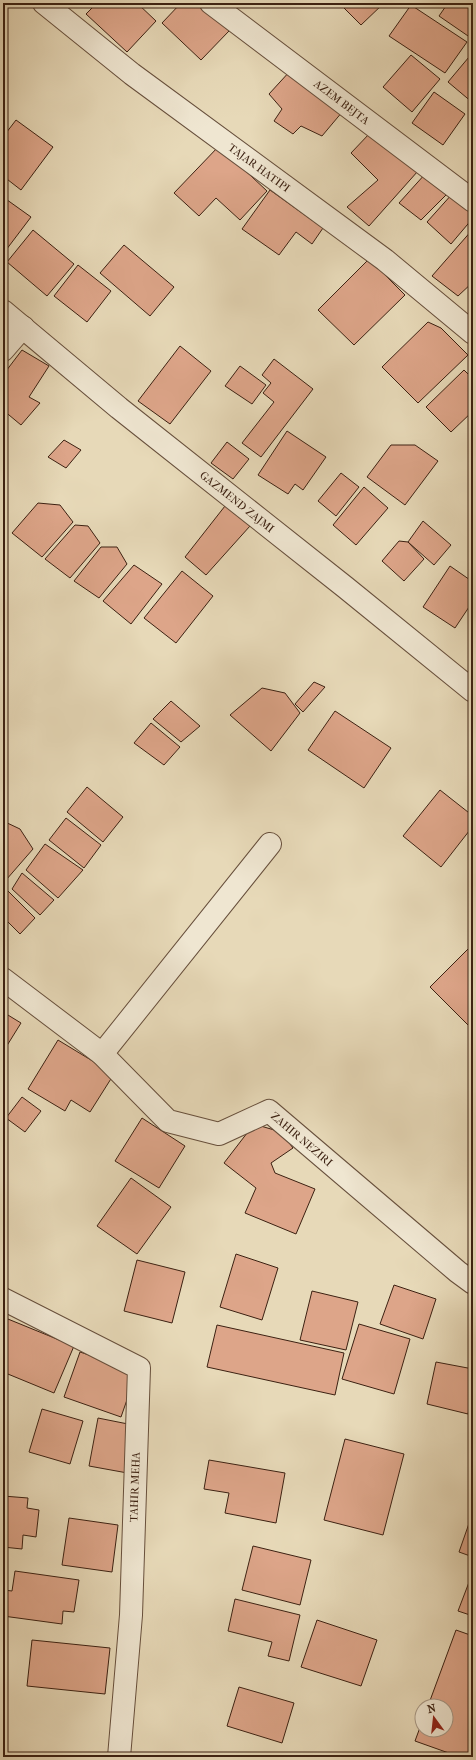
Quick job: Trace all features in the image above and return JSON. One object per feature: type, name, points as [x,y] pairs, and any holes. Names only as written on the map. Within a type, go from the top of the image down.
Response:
[{"type":"street","name":"TAJAR HATIPI","points":[[44,3],[132,74],[384,260],[473,333]]},
{"type":"street","name":"AZEM BEJTA","points":[[211,3],[473,201]]},
{"type":"street","name":"GAZMEND ZAJMI","points":[[3,312],[23,327],[118,408],[345,587],[473,692]]},
{"type":"street","points":[[3,350],[23,327]]},
{"type":"street","points":[[102,1054],[270,844]]},
{"type":"street","name":"ZAHIR NEZIRI","points":[[3,979],[102,1054],[168,1121],[219,1134],[269,1111],[458,1272],[473,1283]]},
{"type":"street","name":"TAHIR MEHA","points":[[3,1299],[139,1368],[131,1615],[119,1757]]},
{"type":"building","points":[[97,3],[137,3],[156,21],[127,52],[86,14]]},
{"type":"building","points":[[181,3],[199,3],[229,31],[201,60],[162,23]]},
{"type":"building","points":[[339,3],[384,3],[361,25]]},
{"type":"building","points":[[448,3],[473,3],[473,35],[471,38],[439,16]]},
{"type":"building","points":[[411,5],[467,42],[445,73],[389,36]]},
{"type":"building","points":[[411,55],[440,79],[412,112],[383,87]]},
{"type":"building","points":[[469,57],[473,61],[473,103],[448,82]]},
{"type":"building","points":[[291,70],[343,111],[322,136],[301,126],[293,134],[274,121],[282,109],[269,94]]},
{"type":"building","points":[[434,92],[465,114],[443,145],[412,123]]},
{"type":"building","points":[[16,120],[53,147],[21,190],[3,176],[3,137]]},
{"type":"building","points":[[370,133],[418,171],[369,226],[347,207],[378,180],[351,153]]},
{"type":"building","points":[[219,146],[267,191],[240,220],[216,198],[199,216],[174,193]]},
{"type":"building","points":[[426,173],[450,191],[421,220],[399,203]]},
{"type":"building","points":[[270,190],[323,228],[312,244],[296,232],[279,255],[242,229]]},
{"type":"building","points":[[453,193],[473,207],[473,218],[451,244],[427,222]]},
{"type":"building","points":[[3,197],[31,217],[3,254]]},
{"type":"building","points":[[473,229],[473,282],[458,296],[432,276]]},
{"type":"building","points":[[33,230],[74,264],[47,296],[7,262]]},
{"type":"building","points":[[124,245],[174,287],[150,316],[100,273]]},
{"type":"building","points":[[369,259],[405,295],[354,345],[318,310]]},
{"type":"building","points":[[78,265],[111,291],[87,322],[54,296]]},
{"type":"building","points":[[3,317],[12,324],[3,335]]},
{"type":"building","points":[[428,322],[441,328],[468,355],[418,403],[382,367]]},
{"type":"building","points":[[180,346],[211,371],[170,424],[138,401]]},
{"type":"building","points":[[22,350],[49,366],[29,397],[40,403],[21,425],[3,410],[3,375]]},
{"type":"building","points":[[274,359],[313,389],[261,457],[242,443],[274,402],[263,393],[271,383],[262,375]]},
{"type":"building","points":[[240,366],[266,385],[252,404],[225,386]]},
{"type":"building","points":[[464,370],[473,379],[473,411],[451,432],[426,407]]},
{"type":"building","points":[[287,431],[326,457],[303,490],[295,484],[288,494],[258,475]]},
{"type":"building","points":[[64,440],[81,450],[66,468],[48,457]]},
{"type":"building","points":[[227,442],[249,459],[233,479],[211,463]]},
{"type":"building","points":[[391,445],[415,445],[438,461],[405,505],[367,477]]},
{"type":"building","points":[[341,473],[359,487],[336,516],[318,501]]},
{"type":"building","points":[[364,487],[388,508],[356,545],[333,525]]},
{"type":"building","points":[[38,503],[60,505],[73,522],[42,557],[12,533]]},
{"type":"building","points":[[225,506],[250,526],[206,575],[185,557]]},
{"type":"building","points":[[423,521],[451,545],[434,565],[408,542]]},
{"type":"building","points":[[75,525],[88,526],[100,543],[70,578],[45,559]]},
{"type":"building","points":[[399,541],[408,542],[424,559],[404,581],[382,561]]},
{"type":"building","points":[[101,547],[117,547],[127,564],[99,598],[74,581]]},
{"type":"building","points":[[134,565],[162,584],[131,624],[103,601]]},
{"type":"building","points":[[450,566],[473,582],[473,601],[455,628],[423,607]]},
{"type":"building","points":[[182,571],[213,596],[176,643],[144,618]]},
{"type":"building","points":[[314,682],[325,687],[303,712],[295,704]]},
{"type":"building","points":[[262,688],[285,693],[300,713],[271,751],[230,715]]},
{"type":"building","points":[[171,701],[200,726],[181,742],[153,719]]},
{"type":"building","points":[[335,711],[391,748],[364,788],[308,750]]},
{"type":"building","points":[[151,723],[180,747],[164,765],[134,743]]},
{"type":"building","points":[[87,787],[123,817],[103,842],[67,812]]},
{"type":"building","points":[[440,790],[473,816],[473,826],[441,867],[403,836]]},
{"type":"building","points":[[66,818],[101,845],[84,868],[49,840]]},
{"type":"building","points":[[3,821],[20,829],[33,849],[6,880],[3,877]]},
{"type":"building","points":[[45,844],[83,870],[58,898],[26,870]]},
{"type":"building","points":[[22,873],[54,900],[40,915],[12,889]]},
{"type":"building","points":[[7,890],[35,918],[20,934],[3,917],[3,894]]},
{"type":"building","points":[[473,944],[473,1027],[471,1028],[430,987]]},
{"type":"building","points":[[3,1012],[21,1023],[3,1052]]},
{"type":"building","points":[[58,1040],[114,1074],[90,1112],[71,1100],[65,1111],[28,1089]]},
{"type":"building","points":[[22,1097],[41,1111],[25,1132],[6,1118]]},
{"type":"building","points":[[142,1118],[185,1146],[159,1188],[115,1161]]},
{"type":"building","points":[[254,1124],[281,1132],[293,1148],[271,1163],[275,1173],[315,1189],[296,1234],[245,1213],[256,1188],[224,1163]]},
{"type":"building","points":[[131,1178],[171,1207],[137,1254],[97,1226]]},
{"type":"building","points":[[236,1254],[278,1268],[262,1320],[220,1307]]},
{"type":"building","points":[[137,1260],[185,1272],[172,1323],[124,1311]]},
{"type":"building","points":[[394,1285],[436,1299],[423,1339],[380,1324]]},
{"type":"building","points":[[312,1291],[358,1302],[346,1350],[300,1340]]},
{"type":"building","points":[[3,1317],[74,1346],[54,1393],[3,1372]]},
{"type":"building","points":[[359,1324],[410,1339],[394,1394],[342,1379]]},
{"type":"building","points":[[217,1325],[344,1353],[335,1395],[207,1367]]},
{"type":"building","points":[[80,1352],[137,1371],[121,1417],[64,1397]]},
{"type":"building","points":[[436,1362],[473,1369],[473,1392],[468,1414],[427,1404]]},
{"type":"building","points":[[42,1409],[83,1421],[70,1464],[29,1452]]},
{"type":"building","points":[[98,1418],[143,1427],[133,1474],[89,1466]]},
{"type":"building","points":[[345,1439],[404,1454],[383,1535],[324,1520]]},
{"type":"building","points":[[209,1460],[285,1473],[276,1523],[225,1513],[229,1493],[204,1489]]},
{"type":"building","points":[[3,1496],[28,1498],[27,1508],[39,1510],[36,1537],[23,1535],[22,1549],[3,1547]]},
{"type":"building","points":[[473,1512],[473,1557],[459,1552]]},
{"type":"building","points":[[69,1518],[118,1525],[112,1572],[62,1565]]},
{"type":"building","points":[[253,1546],[311,1560],[300,1605],[242,1590]]},
{"type":"building","points":[[15,1571],[79,1580],[74,1612],[63,1611],[62,1624],[3,1616],[4,1590],[12,1591]]},
{"type":"building","points":[[471,1577],[473,1578],[473,1616],[458,1611]]},
{"type":"building","points":[[235,1599],[300,1615],[289,1661],[268,1656],[272,1642],[228,1631]]},
{"type":"building","points":[[317,1620],[377,1640],[361,1686],[301,1667]]},
{"type":"building","points":[[456,1630],[473,1636],[473,1739],[467,1757],[460,1757],[415,1741],[416,1738],[454,1738],[454,1698],[431,1698]]},
{"type":"building","points":[[32,1640],[110,1648],[105,1694],[27,1686]]},
{"type":"building","points":[[239,1687],[294,1703],[282,1743],[227,1726]]}]
